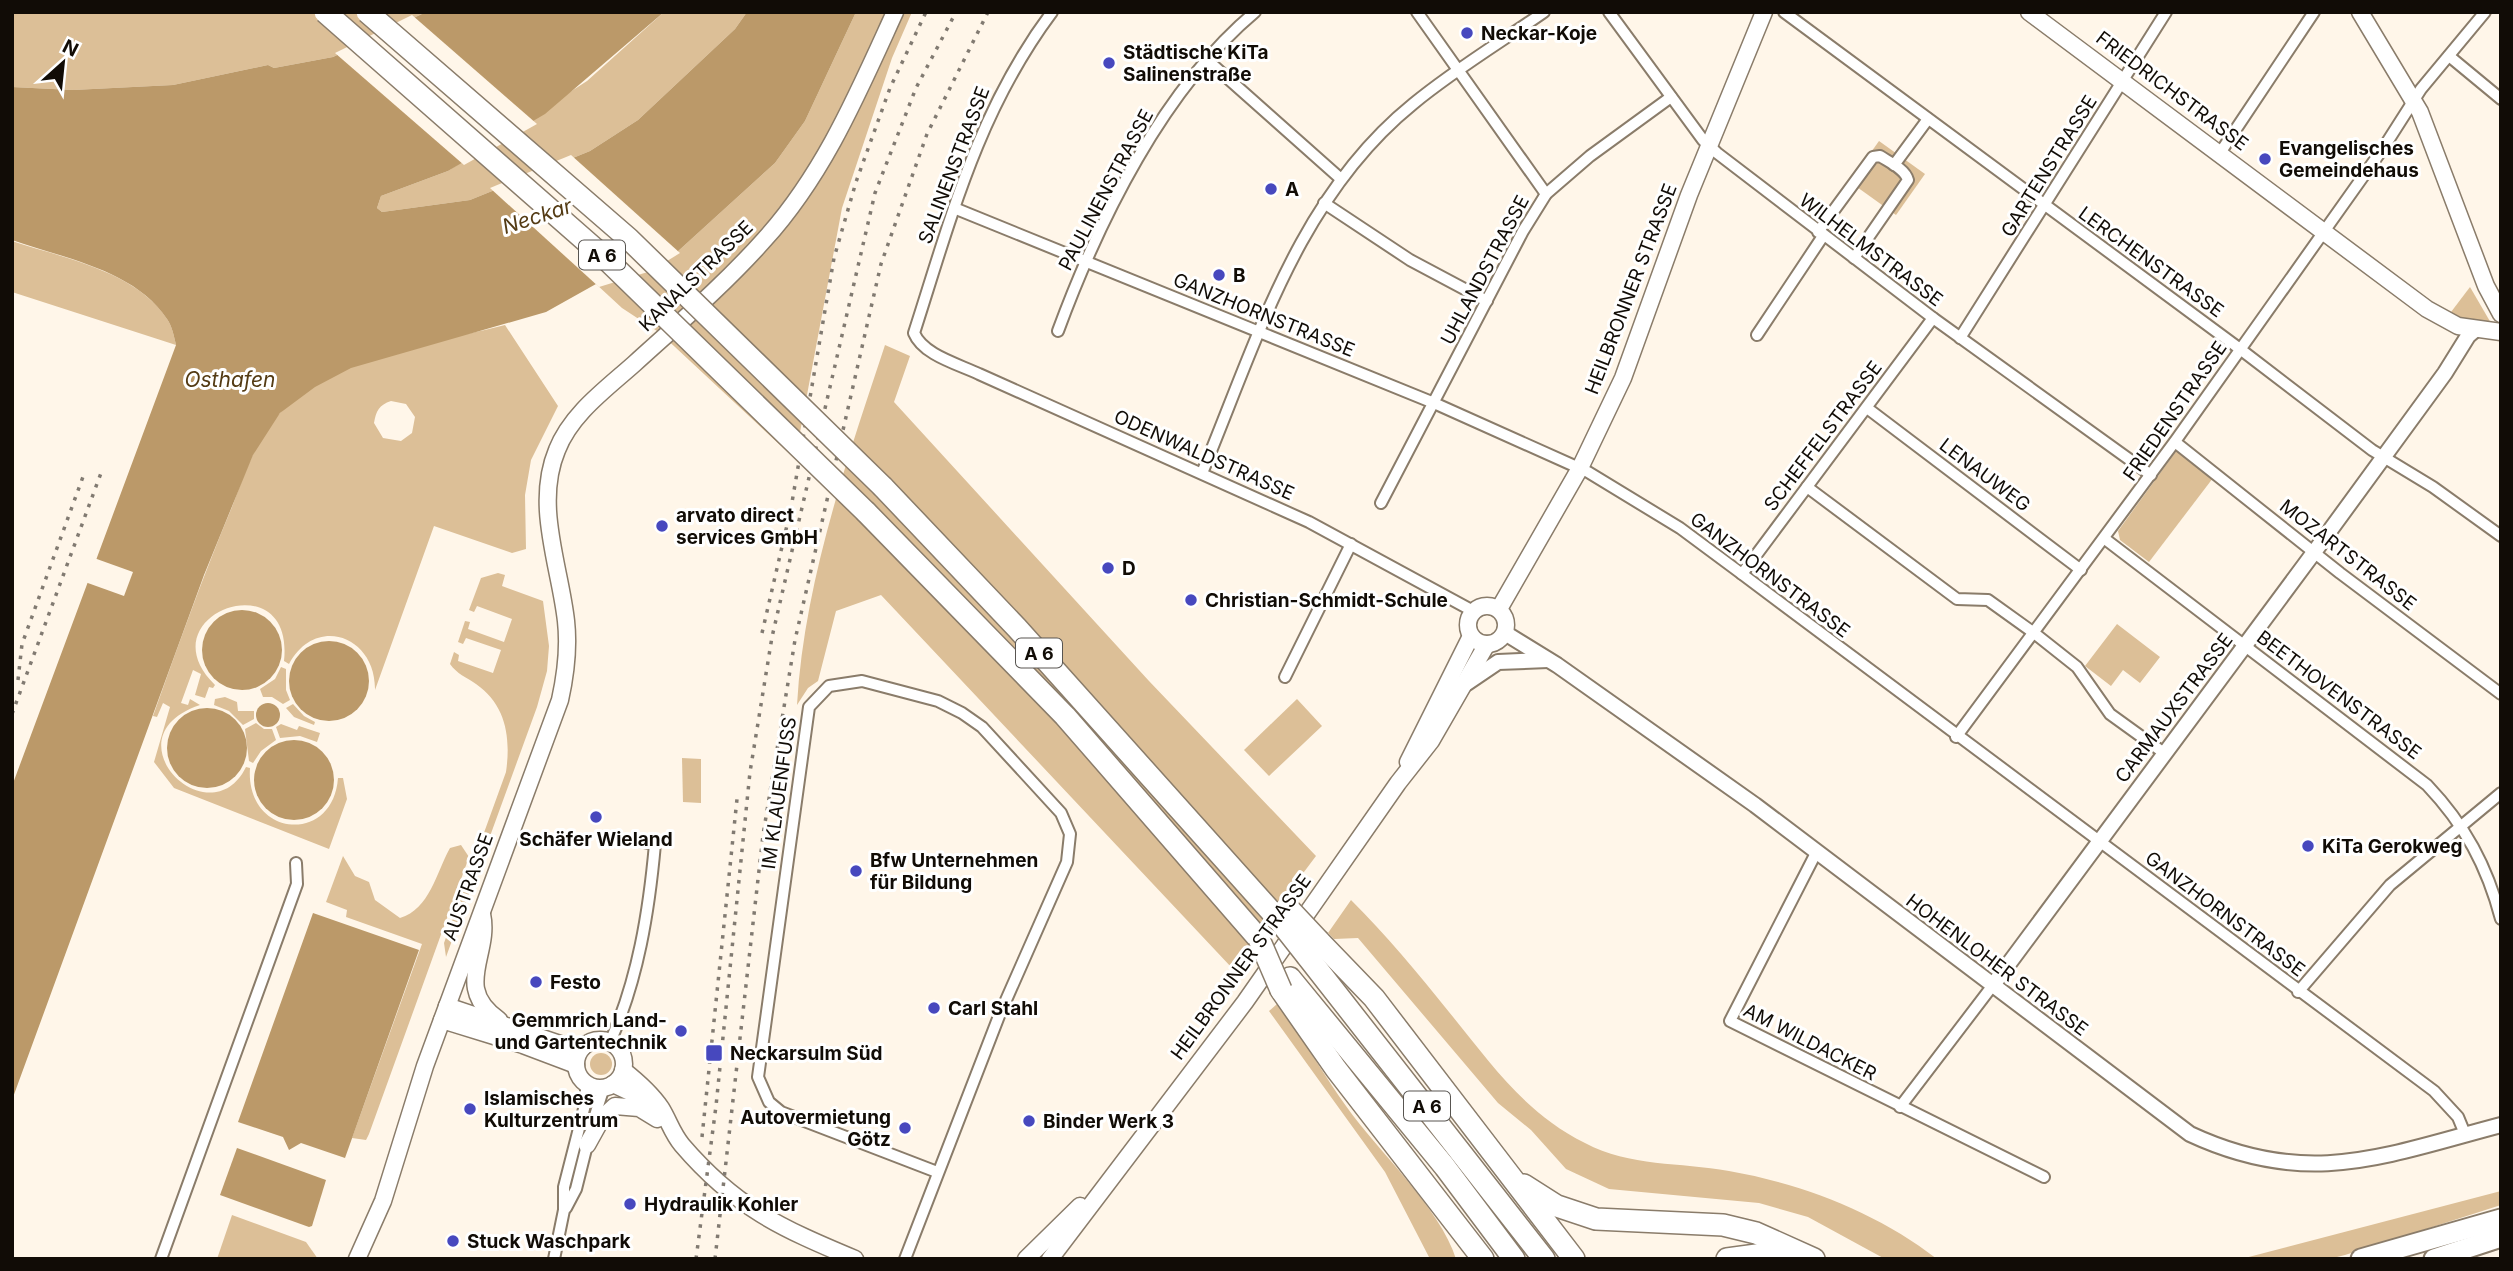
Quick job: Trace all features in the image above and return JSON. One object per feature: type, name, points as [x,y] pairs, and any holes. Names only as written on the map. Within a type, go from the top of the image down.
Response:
[{"type":"highway","name":"A 6","points":[[325,12],[604,257],[866,512],[1065,716],[1259,939],[1286,984],[1445,1167],[1514,1259]]},
{"type":"highway","name":"A 6","points":[[367,12],[629,239],[930,534],[1183,813],[1282,912],[1313,949],[1544,1259]]},
{"type":"highway","points":[[1313,949],[1374,998],[1574,1259]]},
{"type":"highway","points":[[1286,984],[1336,1069],[1483,1259]]},
{"type":"highway","points":[[1515,1180],[1557,1206],[1596,1219],[1723,1226],[1756,1233],[1815,1259]]},
{"type":"highway","points":[[1448,1214],[1470,1259]]},
{"type":"highway","points":[[2361,1259],[2501,1219]]},
{"type":"highway","points":[[2434,1259],[2501,1237]]},
{"type":"highway","points":[[1727,1259],[1764,1254],[1784,1259]]},
{"type":"main road","name":"KANALSTRASSE","points":[[549,522],[550,469],[569,428],[584,410],[721,286],[774,229],[828,152],[895,12]]},
{"type":"main road","name":"HEILBRONNER STRASSE","points":[[1499,609],[1580,468],[1647,318],[1709,145],[1764,12]]},
{"type":"main road","name":"FRIEDRICHSTRASSE","points":[[2029,12],[2427,309],[2458,326],[2501,332]]},
{"type":"main road","points":[[2360,12],[2415,100],[2486,286],[2501,314]]},
{"type":"main road","name":"AUSTRASSE","points":[[357,1259],[383,1201],[444,1013],[560,700],[566,673],[566,620],[549,522]]},
{"type":"main road","points":[[1486,605],[1499,609],[1506,620],[1505,633],[1498,641],[1487,644],[1471,636],[1468,623],[1473,611],[1486,605]]},
{"type":"main road","name":"HEILBRONNER STRASSE","points":[[1398,783],[1471,636]]},
{"type":"main road","name":"HEILBRONNER STRASSE","points":[[1037,1259],[1082,1204],[1114,1172],[1245,1002],[1398,783],[1420,758],[1487,644]]},
{"type":"main road","points":[[482,911],[486,932],[475,966],[475,989],[482,1004],[505,1026]]},
{"type":"main road","points":[[444,1013],[505,1026],[566,1046],[583,1047],[593,1041],[610,1042],[623,1057],[613,1081]]},
{"type":"main road","points":[[444,1013],[576,1065],[586,1083],[613,1081],[637,1096],[698,1164],[750,1208],[773,1224],[855,1259]]},
{"type":"main road","points":[[576,1065],[583,1047]]},
{"type":"main road","points":[[587,1145],[602,1118],[615,1106],[639,1108],[663,1123]]},
{"type":"main road","name":"HEILBRONNER STRASSE","points":[[1050,1259],[1107,1186],[1114,1172]]},
{"type":"main road","points":[[1026,1259],[1082,1204]]},
{"type":"main road","points":[[839,1252],[868,1259]]},
{"type":"street","name":"SALINENSTRASSE","points":[[917,341],[914,333],[954,208],[1003,85],[1052,12]]},
{"type":"street","name":"PAULINENSTRASSE","points":[[1058,331],[1085,261],[1171,105],[1206,59],[1255,12]]},
{"type":"street","points":[[1417,12],[1546,194]]},
{"type":"street","points":[[1202,473],[1277,287],[1324,203],[1341,179],[1413,104],[1544,12]]},
{"type":"street","name":"WILHELMSTRASSE","points":[[1609,12],[1709,145],[1820,234],[2151,475]]},
{"type":"street","name":"LERCHENSTRASSE","points":[[1784,12],[2384,456],[2501,536]]},
{"type":"street","name":"GARTENSTRASSE","points":[[1960,338],[2166,12]]},
{"type":"street","points":[[2220,153],[2314,12]]},
{"type":"street","name":"FRIEDENSTRASSE","points":[[1956,737],[2175,442],[2325,232],[2415,100],[2485,12]]},
{"type":"street","points":[[2449,56],[2501,99]]},
{"type":"street","points":[[1206,59],[1341,179]]},
{"type":"street","name":"UHLANDSTRASSE","points":[[1381,503],[1546,194],[1590,156],[1671,97]]},
{"type":"street","points":[[1894,165],[1928,118]]},
{"type":"street","points":[[1757,335],[1820,234],[1873,157],[1880,156],[1906,174],[1908,180],[1854,258]]},
{"type":"street","points":[[1324,203],[1410,260],[1487,301]]},
{"type":"street","name":"GANZHORNSTRASSE","points":[[954,208],[1434,403],[1580,468],[1628,495],[1742,574],[1956,737],[2434,1091],[2458,1117],[2465,1134]]},
{"type":"street","name":"SCHEFFELSTRASSE","points":[[1742,574],[1933,318]]},
{"type":"street","name":"CARMAUXSTRASSE","points":[[1900,1107],[2315,551],[2445,373],[2468,336],[2476,330]]},
{"type":"street","name":"ODENWALDSTRASSE","points":[[917,341],[925,348],[979,374],[1202,473],[1351,544],[1473,611]]},
{"type":"street","name":"LENAUWEG","points":[[1867,408],[2081,570]]},
{"type":"street","name":"MOZARTSTRASSE","points":[[2175,442],[2501,694]]},
{"type":"street","points":[[1807,487],[1957,599],[1988,600],[2035,633],[2077,667],[2089,680],[2110,714],[2164,753]]},
{"type":"street","name":"BEETHOVENSTRASSE","points":[[2105,539],[2412,772],[2461,824],[2487,874],[2501,919]]},
{"type":"street","points":[[1285,677],[1351,544]]},
{"type":"street","name":"HOHENLOHER STRASSE","points":[[1505,633],[1550,660],[1691,759],[2180,1128],[2209,1143],[2248,1157],[2277,1163],[2329,1165],[2501,1125]]},
{"type":"street","points":[[1462,689],[1472,677],[1498,662],[1550,660]]},
{"type":"street","name":"IM KLAUENFUSS","points":[[905,1259],[999,1016],[1067,862],[1070,834],[1061,813],[982,727],[962,713],[938,701],[862,681],[847,681],[829,685],[808,707],[758,1077],[769,1102],[781,1112],[937,1172]]},
{"type":"street","points":[[2298,992],[2390,885],[2501,793]]},
{"type":"street","points":[[610,1042],[631,981],[649,909],[655,844],[639,841]]},
{"type":"street","name":"AM WILDACKER","points":[[1816,853],[1730,1021],[2044,1177]]},
{"type":"street","points":[[161,1259],[297,884],[296,863]]},
{"type":"street","points":[[564,1210],[576,1189],[587,1145],[613,1081]]},
{"type":"street","points":[[554,1259],[564,1210],[564,1187],[586,1101],[586,1083]]},
{"type":"shaded area","points":[[12,12],[426,12],[333,57],[274,68],[268,65],[173,85],[73,90],[12,87]]},
{"type":"shaded area","points":[[664,12],[747,12],[735,29],[638,120],[590,151],[470,200],[382,212],[377,208],[381,196],[448,171],[587,81]]},
{"type":"shaded area","points":[[856,12],[912,12],[892,58],[842,208],[795,459],[660,333],[622,308],[596,284],[676,253],[775,163],[805,121]]},
{"type":"shaded area","points":[[1879,141],[1925,174],[1896,215],[1850,182]]},
{"type":"shaded area","points":[[12,241],[97,268],[137,289],[154,303],[167,319],[176,345],[12,292]]},
{"type":"shaded area","points":[[2470,287],[2495,330],[2448,316]]},
{"type":"shaded area","points":[[505,325],[558,406],[531,460],[525,495],[526,549],[512,553],[434,526],[375,690],[373,671],[366,656],[355,645],[342,638],[328,636],[314,639],[300,649],[289,664],[284,661],[281,630],[268,612],[248,605],[227,608],[208,620],[197,637],[198,660],[215,685],[213,688],[209,687],[205,698],[195,695],[201,674],[193,670],[181,703],[188,705],[190,699],[200,705],[173,720],[162,738],[163,758],[174,775],[191,788],[210,793],[230,787],[246,767],[250,768],[252,791],[261,808],[274,819],[290,824],[307,823],[321,815],[333,800],[338,778],[343,778],[347,799],[329,849],[174,788],[154,762],[170,707],[163,703],[157,717],[153,716],[246,470],[264,434],[280,413],[303,393],[328,377],[386,354]],"holes":[[[391,401],[406,404],[415,417],[412,433],[401,441],[383,438],[374,423],[379,409]]]},
{"type":"shaded area","points":[[885,345],[910,356],[894,402],[1149,681],[1316,856],[1232,968],[881,595],[836,611],[818,681],[808,688],[797,705],[808,613],[829,522]]},
{"type":"shaded area","points":[[2177,450],[2213,478],[2149,562],[2120,540],[2118,531]]},
{"type":"shaded area","points":[[498,573],[505,575],[502,586],[543,601],[549,646],[547,671],[537,707],[446,957],[444,943],[506,772],[508,746],[504,723],[494,702],[486,692],[450,664],[454,652],[459,655],[458,661],[493,673],[501,650],[466,638],[463,644],[458,642],[465,621],[470,622],[468,629],[504,642],[512,619],[477,606],[474,612],[469,610],[481,578]]},
{"type":"shaded area","points":[[2117,624],[2160,657],[2140,683],[2123,670],[2111,686],[2085,666]]},
{"type":"shaded area","points":[[281,667],[286,669],[286,690],[290,700],[283,704],[272,697],[263,697],[260,689],[275,679]]},
{"type":"shaded area","points":[[225,697],[237,702],[238,711],[254,711],[254,719],[243,725],[229,711],[214,705],[215,699]]},
{"type":"shaded area","points":[[1297,699],[1322,726],[1269,776],[1244,750]]},
{"type":"shaded area","points":[[293,704],[304,716],[315,722],[314,725],[294,717],[286,708]]},
{"type":"shaded area","points":[[256,723],[264,729],[272,729],[276,740],[261,751],[253,763],[249,761],[245,729]]},
{"type":"shaded area","points":[[281,724],[297,730],[299,726],[320,733],[317,742],[300,736],[280,738],[276,727]]},
{"type":"shaded area","points":[[682,758],[701,759],[701,803],[683,802]]},
{"type":"shaded area","points":[[461,845],[469,857],[369,1134],[366,1140],[352,1138],[422,944],[346,917],[347,910],[326,902],[343,856],[355,876],[369,882],[375,900],[400,918],[418,907],[431,889],[450,848]]},
{"type":"shaded area","points":[[1351,900],[1402,954],[1494,1068],[1526,1101],[1563,1131],[1602,1151],[1620,1156],[1729,1171],[1812,1192],[1865,1214],[1937,1259],[1885,1259],[1808,1217],[1759,1203],[1609,1189],[1566,1169],[1531,1130],[1498,1103],[1358,938],[1334,939],[1328,933]]},
{"type":"shaded area","points":[[1277,1004],[1346,1106],[1423,1200],[1437,1220],[1456,1259],[1430,1259],[1385,1172],[1269,1011]]},
{"type":"shaded area","points":[[601,1053],[609,1056],[612,1064],[609,1072],[601,1075],[593,1072],[590,1064],[593,1056]]},
{"type":"shaded area","points":[[2501,1191],[2501,1205],[2345,1255],[2329,1259],[2241,1259]]},
{"type":"shaded area","points":[[232,1215],[306,1242],[318,1259],[217,1259]]},
{"type":"water","points":[[426,12],[664,12],[545,114],[448,171],[381,196],[377,208],[382,212],[470,200],[590,151],[638,120],[735,29],[747,12],[856,12],[805,121],[775,163],[676,253],[650,268],[596,284],[546,312],[351,368],[315,387],[280,413],[253,455],[204,575],[12,1100],[12,786],[176,345],[167,319],[153,302],[136,289],[97,268],[12,240],[12,87],[73,90],[173,85],[268,65],[274,68],[333,57]]},
{"type":"water","points":[[242,610],[257,613],[270,622],[279,635],[282,650],[279,665],[270,678],[257,687],[242,690],[227,687],[214,678],[205,665],[202,650],[205,635],[214,622],[227,613]]},
{"type":"water","points":[[329,641],[344,644],[357,653],[366,666],[369,681],[366,696],[357,709],[344,718],[329,721],[314,718],[301,709],[292,696],[289,681],[292,666],[301,653],[314,644]]},
{"type":"water","points":[[268,703],[277,706],[280,715],[277,724],[268,727],[259,724],[256,715],[259,706]]},
{"type":"water","points":[[207,708],[222,711],[235,720],[244,733],[247,748],[244,763],[235,776],[222,785],[207,788],[192,785],[179,776],[170,763],[167,748],[170,733],[179,720],[192,711]]},
{"type":"water","points":[[294,740],[309,743],[322,752],[331,765],[334,780],[331,795],[322,808],[309,817],[294,820],[279,817],[266,808],[257,795],[254,780],[257,765],[266,752],[279,743]]},
{"type":"water","points":[[313,913],[419,950],[345,1158],[301,1143],[289,1150],[283,1137],[238,1122]]},
{"type":"water","points":[[237,1148],[326,1180],[312,1226],[220,1195]]},
{"type":"pier","points":[[412,15],[537,124],[464,165],[335,53]]},
{"type":"pier","points":[[571,155],[680,253],[651,271],[599,287],[490,188]]},
{"type":"pier","points":[[94,558],[133,572],[124,596],[85,582]]},
{"type":"railway","points":[[762,633],[791,508],[834,258],[856,182],[890,88],[926,12]]},
{"type":"railway","points":[[696,1259],[716,1106],[750,772],[772,637],[875,193],[916,88],[956,12]]},
{"type":"railway","points":[[715,1259],[763,835],[795,640],[881,264],[927,134],[988,12]]},
{"type":"railway","points":[[12,714],[101,473]]},
{"type":"railway","points":[[18,680],[22,644],[84,474]]},
{"type":"railway","points":[[702,1137],[737,799]]},
{"type":"place","name":"Neckar-Koje","points":[[1467,33]]},
{"type":"place","name":"Städtische KiTa Salinenstraße","points":[[1109,63]]},
{"type":"place","name":"Evangelisches Gemeindehaus","points":[[2265,159]]},
{"type":"place","name":"A","points":[[1271,189]]},
{"type":"place","name":"B","points":[[1219,275]]},
{"type":"place","name":"arvato direct services GmbH","points":[[662,526]]},
{"type":"place","name":"D","points":[[1108,568]]},
{"type":"place","name":"Christian-Schmidt-Schule","points":[[1191,600]]},
{"type":"place","name":"Schäfer Wieland","points":[[596,817]]},
{"type":"place","name":"KiTa Gerokweg","points":[[2308,846]]},
{"type":"place","name":"Bfw Unternehmen für Bildung","points":[[856,871]]},
{"type":"place","name":"Festo","points":[[536,982]]},
{"type":"place","name":"Carl Stahl","points":[[934,1008]]},
{"type":"place","name":"Gemmrich Land- und Gartentechnik","points":[[681,1031]]},
{"type":"place","name":"Neckarsulm Süd","points":[[714,1053]]},
{"type":"place","name":"Islamisches Kulturzentrum","points":[[470,1109]]},
{"type":"place","name":"Binder Werk 3","points":[[1029,1121]]},
{"type":"place","name":"Autovermietung Götz","points":[[905,1128]]},
{"type":"place","name":"Hydraulik Kohler","points":[[630,1204]]},
{"type":"place","name":"Stuck Waschpark","points":[[453,1241]]},
{"type":"water label","name":"Neckar","points":[[537,216]]},
{"type":"water label","name":"Osthafen","points":[[230,379]]}]
